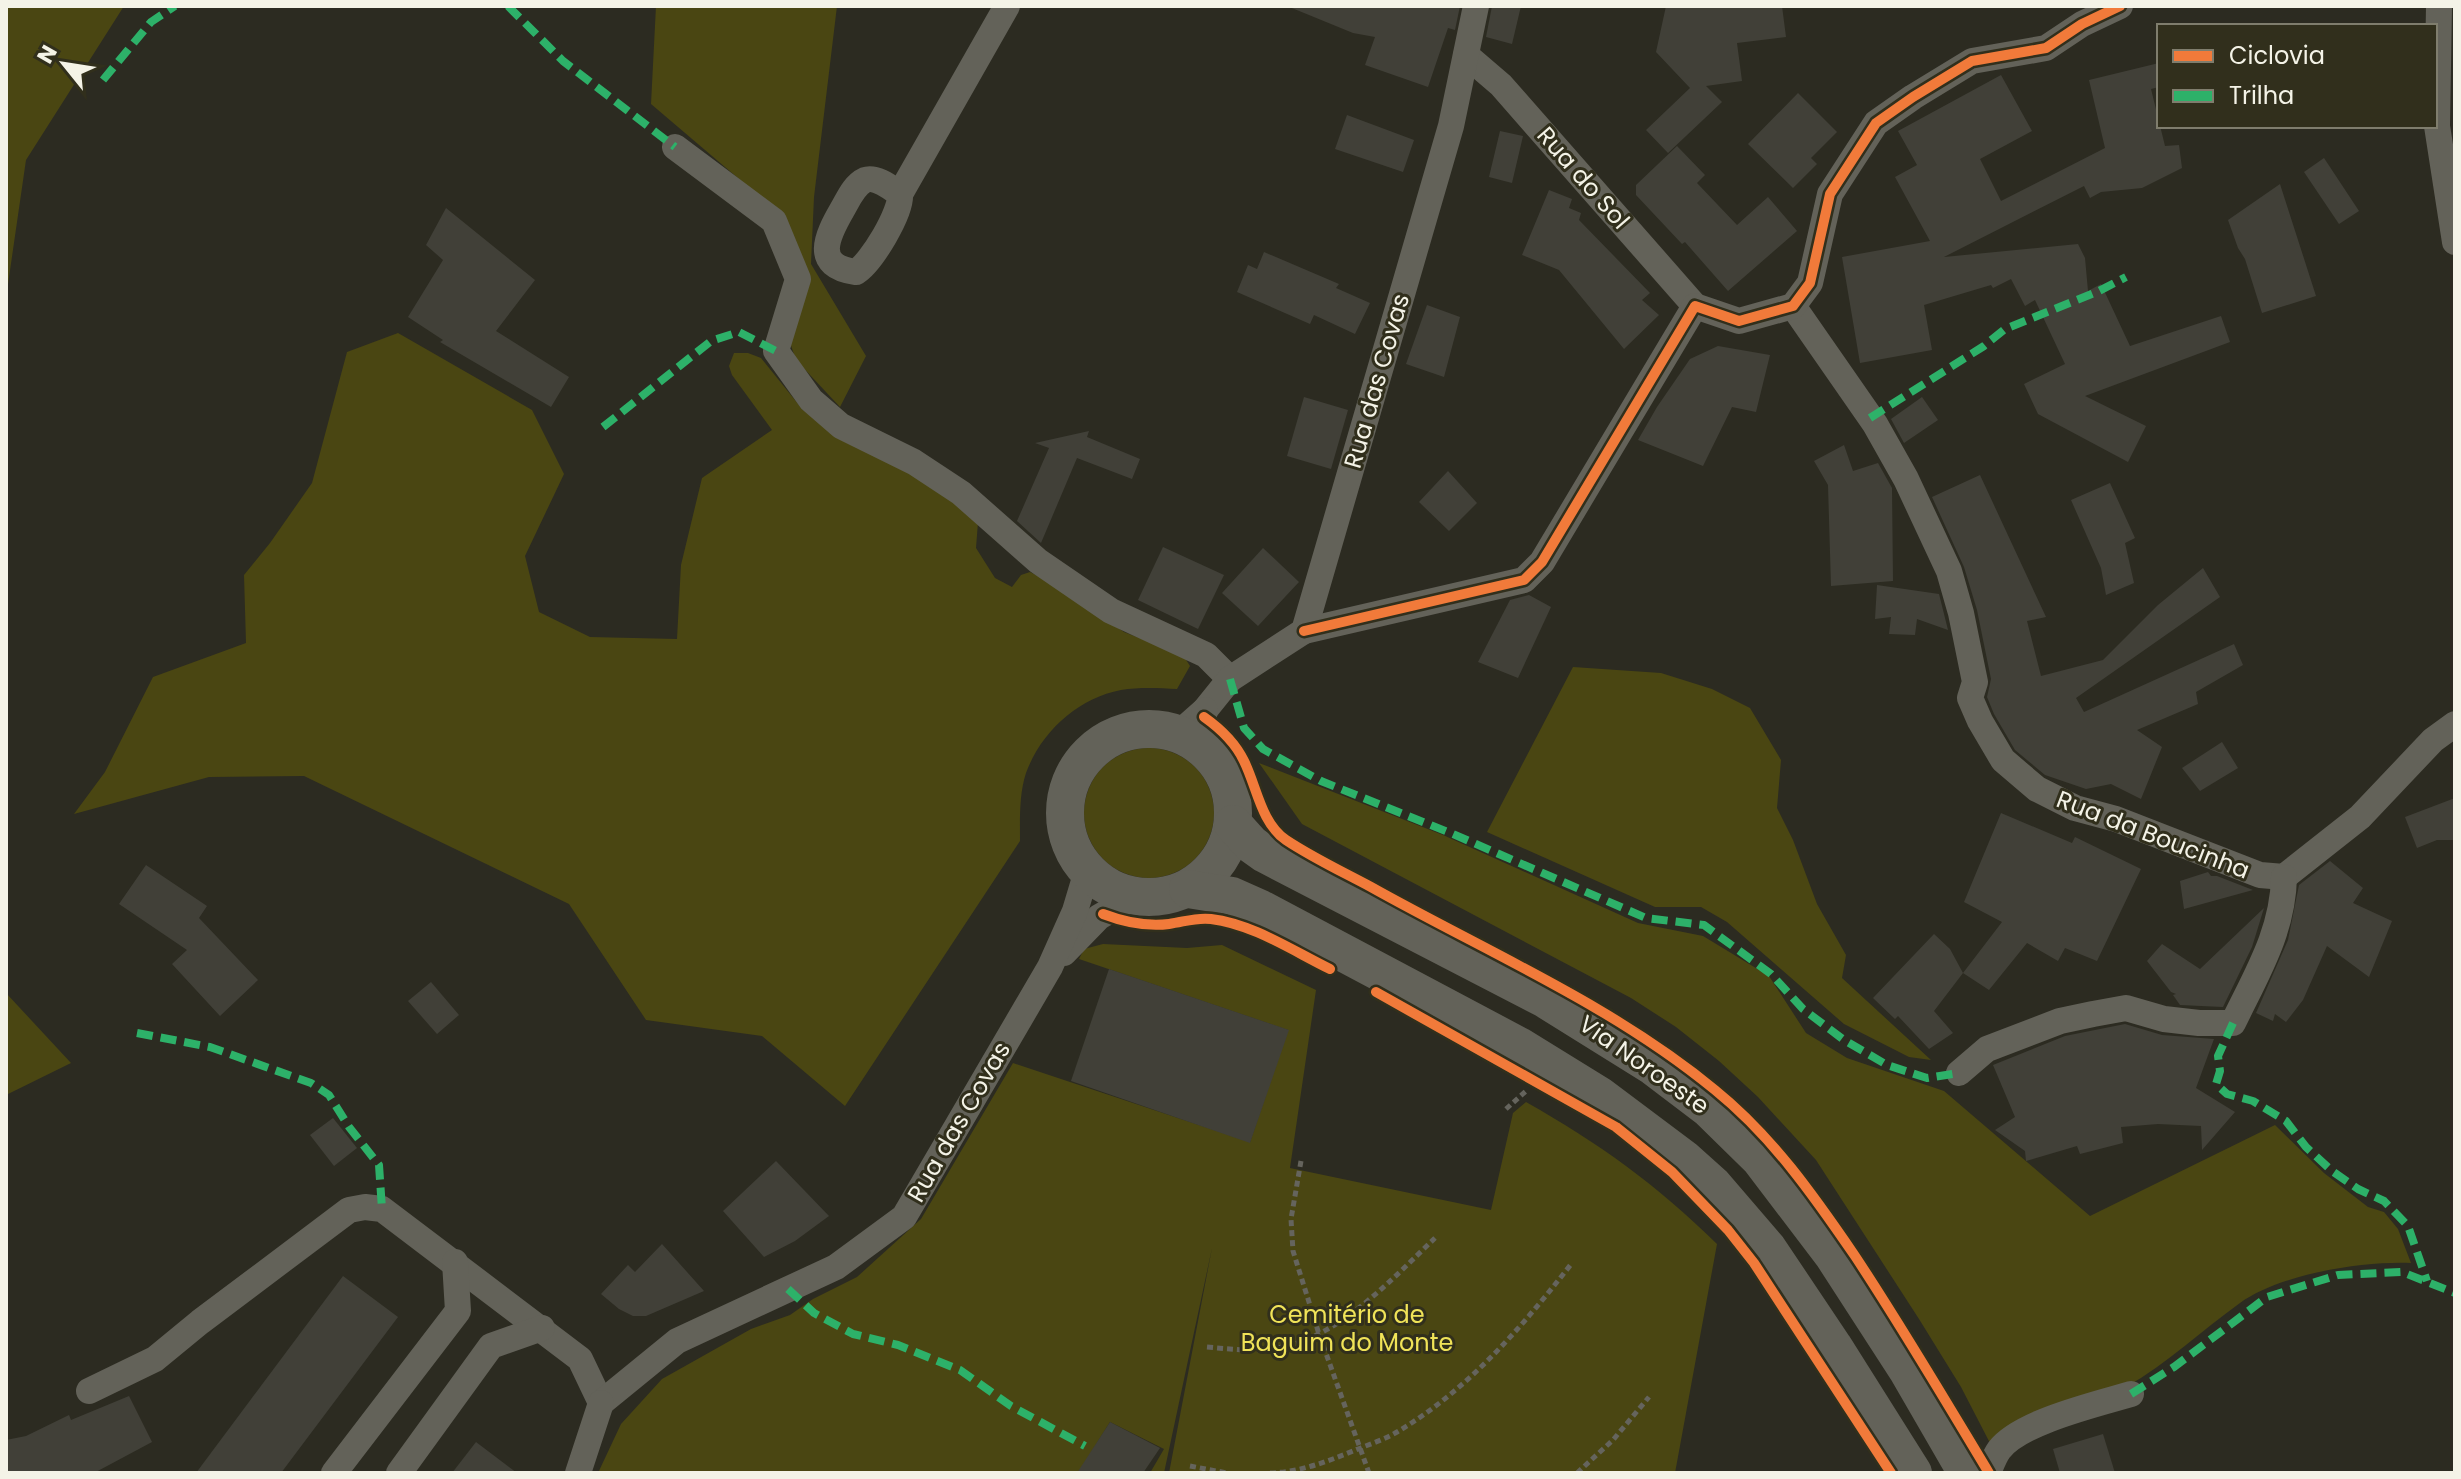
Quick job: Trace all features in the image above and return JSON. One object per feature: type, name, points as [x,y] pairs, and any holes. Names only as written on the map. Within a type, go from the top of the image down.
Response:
[{"type":"main road","points":[[1150,728],[1196,730],[1222,769],[1232,795],[1233,824],[1226,850],[1210,873],[1188,889],[1162,897],[1134,897],[1109,887],[1087,871],[1072,848],[1066,822],[1067,795],[1078,768],[1097,747],[1122,733],[1150,728]]},
{"type":"main road","name":"Via Noroeste","points":[[1233,824],[1265,854],[1545,999],[1654,1067],[1708,1108],[1760,1159],[1833,1255],[1900,1358],[1967,1473]]},
{"type":"main road","points":[[1188,889],[1232,896],[1259,908],[1519,1046],[1600,1096],[1684,1159],[1713,1185],[1768,1249],[1913,1473]]},
{"type":"street","points":[[900,194],[1007,6]]},
{"type":"street","name":"Rua das Covas","points":[[1304,631],[1451,126],[1476,6]]},
{"type":"street","points":[[1196,730],[1230,679],[1304,631],[1524,580],[1542,562],[1695,306],[1739,321],[1793,306],[1810,283],[1830,194],[1876,123],[1972,61],[2046,48],[2082,24],[2120,6]]},
{"type":"street","points":[[2439,6],[2437,126],[2455,242]]},
{"type":"street","name":"Rua do Sol","points":[[1466,55],[1501,85],[1695,306]]},
{"type":"street","points":[[2437,126],[2452,142],[2455,153]]},
{"type":"street","points":[[675,147],[774,221],[798,279],[776,351],[811,400],[841,426],[914,462],[961,493],[1038,561],[1111,611],[1206,655],[1230,679]]},
{"type":"street","name":"Rua da Boucinha","points":[[1793,306],[1875,424],[1902,470],[1949,571],[1975,682],[1970,698],[2003,760],[2037,789],[2075,808],[2116,819],[2260,875],[2284,877],[2284,900],[2269,954],[2233,1023],[2164,1019],[2126,1008],[2093,1014],[2060,1021],[1987,1049],[1959,1073]]},
{"type":"street","points":[[2284,877],[2360,817],[2433,740],[2455,724]]},
{"type":"street","name":"Rua das Covas","points":[[601,1403],[677,1341],[836,1267],[904,1217],[1050,967],[1075,911],[1087,871]]},
{"type":"street","name":"Rua das Covas","points":[[1050,967],[1099,917],[1134,897]]},
{"type":"street","points":[[89,1391],[155,1359],[349,1210],[365,1207],[382,1209],[580,1359],[601,1403],[578,1473]]},
{"type":"street","points":[[334,1473],[458,1311],[455,1262]]},
{"type":"street","points":[[399,1473],[491,1346],[542,1328]]},
{"type":"street","points":[[1988,1473],[1998,1450],[2014,1435],[2072,1411],[2131,1394]]},
{"type":"path","points":[[1506,1109],[1526,1091]]},
{"type":"path","points":[[1301,1161],[1291,1219],[1298,1270],[1369,1473]]},
{"type":"path","points":[[1207,1347],[1270,1349],[1319,1334],[1364,1303],[1435,1238]]},
{"type":"path","points":[[1270,1473],[1286,1473],[1324,1463],[1396,1433],[1438,1404],[1486,1363],[1528,1319],[1572,1263]]},
{"type":"path","points":[[1577,1473],[1613,1440],[1649,1397]]},
{"type":"path","points":[[1190,1466],[1227,1473]]},
{"type":"green space","points":[[6,6],[124,6],[26,160],[6,298]]},
{"type":"green space","points":[[656,6],[837,6],[814,197],[811,264],[866,356],[840,407],[796,360],[788,337],[786,219],[651,104]]},
{"type":"green space","points":[[398,333],[532,410],[564,474],[525,556],[539,612],[590,637],[677,639],[681,565],[702,478],[772,430],[732,375],[729,366],[734,353],[748,353],[761,358],[803,410],[912,469],[978,522],[976,548],[995,578],[1012,587],[1021,575],[1030,572],[1052,583],[1124,632],[1183,655],[1190,666],[1177,689],[1135,688],[1105,694],[1076,709],[1051,731],[1026,773],[1021,798],[1020,841],[845,1106],[762,1036],[646,1020],[569,904],[304,776],[209,777],[74,814],[105,772],[153,677],[246,643],[244,575],[312,483],[347,352]]},
{"type":"green space","points":[[1573,667],[1661,673],[1712,689],[1750,708],[1781,760],[1777,808],[1793,840],[1817,904],[1846,955],[1842,978],[1931,1060],[1909,1057],[1844,1024],[1727,922],[1701,907],[1655,907],[1487,832]]},
{"type":"green space","points":[[1149,748],[1174,753],[1195,767],[1209,788],[1214,813],[1209,838],[1195,859],[1174,873],[1149,878],[1124,873],[1103,859],[1089,838],[1084,813],[1089,788],[1103,767],[1124,753]]},
{"type":"green space","points":[[1259,763],[1443,835],[1638,923],[1703,936],[1769,976],[1806,1033],[1847,1058],[1944,1091],[2090,1216],[2275,1125],[2324,1173],[2368,1207],[2384,1212],[2398,1229],[2411,1263],[2346,1267],[2277,1284],[2240,1303],[2126,1387],[1991,1445],[1961,1387],[1816,1160],[1758,1097],[1676,1027],[1631,998],[1302,824]]},
{"type":"green space","name":"Cemitério de Baguim do Monte","points":[[1103,944],[1187,948],[1222,945],[1316,990],[1290,1168],[1491,1210],[1513,1113],[1526,1102],[1626,1166],[1694,1222],[1717,1244],[1675,1473],[1169,1473],[1212,1248],[1164,1473],[1150,1473],[1164,1449],[1110,1422],[1078,1473],[598,1473],[621,1424],[662,1379],[751,1329],[790,1315],[813,1299],[857,1277],[921,1219],[1013,1063],[1250,1142],[1288,1030],[1079,959],[1084,949]]},
{"type":"green space","points":[[6,993],[71,1063],[6,1095]]},
{"type":"building","points":[[1287,6],[1460,6],[1455,30],[1448,28],[1428,87],[1365,65],[1375,37],[1353,33]]},
{"type":"building","points":[[1492,6],[1521,6],[1512,44],[1486,37]]},
{"type":"building","points":[[1666,6],[1782,6],[1786,37],[1737,43],[1742,81],[1706,86],[1722,102],[1668,153],[1646,130],[1690,88],[1656,52]]},
{"type":"building","points":[[2157,63],[2157,88],[2151,89],[2157,128],[2161,128],[2165,146],[2179,145],[2182,168],[2142,188],[2101,192],[2090,198],[2084,186],[1944,257],[2078,244],[2085,258],[2088,291],[2101,284],[2130,346],[2221,316],[2230,342],[2085,396],[2146,426],[2128,462],[2038,414],[2024,384],[2065,364],[2035,300],[2025,306],[2011,279],[1993,288],[1991,285],[1924,305],[1932,350],[1860,363],[1842,257],[1930,241],[1895,177],[1917,165],[1898,131],[2001,75],[2032,131],[1980,159],[2001,201],[2105,148],[2089,80]]},
{"type":"building","points":[[1798,93],[1837,132],[1811,158],[1817,164],[1793,188],[1748,144]]},
{"type":"building","points":[[1347,115],[1414,140],[1403,172],[1335,149]]},
{"type":"building","points":[[1500,131],[1523,136],[1512,183],[1489,177]]},
{"type":"building","points":[[1677,146],[1705,175],[1697,183],[1737,225],[1768,197],[1797,231],[1728,291],[1685,242],[1682,244],[1636,195],[1636,185]]},
{"type":"building","points":[[2324,158],[2359,211],[2339,224],[2304,172]]},
{"type":"building","points":[[2280,184],[2316,296],[2262,313],[2245,259],[2228,220]]},
{"type":"building","points":[[1549,190],[1572,199],[1569,208],[1581,213],[1579,220],[1650,293],[1642,300],[1659,315],[1624,349],[1559,270],[1522,255]]},
{"type":"building","points":[[446,208],[535,280],[496,331],[569,377],[551,407],[440,342],[443,340],[408,317],[443,260],[426,245]]},
{"type":"building","points":[[1264,252],[1339,284],[1336,288],[1370,303],[1355,334],[1314,315],[1310,324],[1237,292],[1248,265],[1257,269]]},
{"type":"building","points":[[1427,305],[1460,317],[1444,377],[1406,364]]},
{"type":"building","points":[[1718,346],[1770,355],[1756,412],[1732,407],[1703,466],[1638,440],[1690,359]]},
{"type":"building","points":[[1304,397],[1348,410],[1331,469],[1287,456]]},
{"type":"building","points":[[1922,397],[1938,420],[1904,443],[1891,419]]},
{"type":"building","points":[[1089,431],[1087,437],[1140,459],[1132,479],[1077,458],[1041,543],[1017,521],[1049,448],[1035,443]]},
{"type":"building","points":[[1844,445],[1853,471],[1878,463],[1892,488],[1893,581],[1831,586],[1828,485],[1814,461]]},
{"type":"building","points":[[1448,471],[1477,503],[1449,531],[1419,502]]},
{"type":"building","points":[[1980,475],[2046,617],[2027,621],[2041,676],[2103,660],[2158,605],[2203,568],[2220,597],[2076,698],[2084,712],[2234,644],[2243,665],[2196,692],[2198,704],[2137,730],[2162,747],[2141,799],[2111,784],[2086,789],[2045,775],[2015,750],[1994,714],[1987,697],[1991,679],[1977,610],[1964,567],[1932,497]]},
{"type":"building","points":[[2110,483],[2135,538],[2125,543],[2134,583],[2106,595],[2101,568],[2071,500]]},
{"type":"building","points":[[1163,547],[1224,575],[1198,629],[1138,600]]},
{"type":"building","points":[[1263,548],[1299,582],[1258,626],[1222,593]]},
{"type":"building","points":[[1877,585],[1939,594],[1948,630],[1917,619],[1915,635],[1889,634],[1891,617],[1875,619]]},
{"type":"building","points":[[1529,595],[1551,607],[1518,678],[1478,662],[1510,600]]},
{"type":"building","points":[[2222,742],[2238,768],[2200,791],[2182,768]]},
{"type":"building","points":[[2455,798],[2455,840],[2437,840],[2417,848],[2405,817]]},
{"type":"building","points":[[2001,813],[2072,843],[2075,837],[2141,869],[2097,961],[2065,948],[2058,961],[2027,943],[1989,990],[1963,973],[2002,922],[1964,902]]},
{"type":"building","points":[[2330,861],[2363,888],[2353,903],[2392,921],[2369,977],[2327,946],[2303,1000],[2286,1022],[2275,1014],[2273,1021],[2256,1013],[2288,940],[2299,885]]},
{"type":"building","points":[[146,865],[207,906],[199,918],[258,980],[220,1016],[172,964],[187,950],[119,904]]},
{"type":"building","points":[[2208,872],[2211,876],[2253,890],[2184,909],[2180,881]]},
{"type":"building","points":[[2264,908],[2252,947],[2223,1007],[2180,1005],[2173,995],[2176,994],[2171,992],[2147,961],[2162,944],[2200,969]]},
{"type":"building","points":[[1934,934],[1950,949],[1963,973],[1934,1011],[1953,1033],[1929,1049],[1898,1016],[1895,1019],[1873,998]]},
{"type":"building","points":[[1109,969],[1289,1030],[1250,1143],[1071,1081]]},
{"type":"building","points":[[431,982],[459,1015],[437,1034],[408,1001]]},
{"type":"building","points":[[2125,1024],[2162,1035],[2214,1039],[2196,1088],[2235,1112],[2202,1150],[2201,1126],[2158,1124],[2121,1127],[2123,1143],[2080,1154],[2077,1146],[2026,1161],[2025,1151],[1995,1130],[2015,1117],[1993,1065],[2065,1036]]},
{"type":"building","points":[[333,1118],[357,1148],[334,1166],[310,1135]]},
{"type":"building","points":[[776,1161],[829,1216],[795,1241],[764,1257],[723,1211]]},
{"type":"building","points":[[662,1244],[704,1291],[646,1316],[633,1316],[601,1294],[628,1265],[635,1272]]},
{"type":"building","points":[[343,1276],[398,1317],[281,1473],[196,1473]]},
{"type":"building","points":[[129,1396],[152,1442],[94,1473],[6,1473],[6,1440],[26,1436],[69,1415],[71,1420]]},
{"type":"building","points":[[1110,1422],[1160,1448],[1143,1473],[1077,1473]]},
{"type":"building","points":[[2103,1434],[2115,1473],[2060,1473],[2053,1449]]},
{"type":"building","points":[[476,1442],[517,1473],[452,1473]]},
{"type":"marked path","points":[[103,80],[151,22],[175,6]]},
{"type":"marked path","points":[[508,6],[563,61],[675,147]]},
{"type":"marked path","points":[[1870,418],[1984,346],[2005,329],[2126,277]]},
{"type":"marked path","points":[[603,427],[711,341],[739,332],[776,351]]},
{"type":"marked path","points":[[1230,679],[1244,728],[1263,749],[1321,781],[1453,834],[1646,918],[1704,925],[1771,974],[1803,1009],[1844,1040],[1887,1065],[1927,1078],[1959,1073]]},
{"type":"marked path","points":[[2233,1023],[2218,1056],[2220,1071],[2216,1084],[2227,1094],[2253,1101],[2286,1121],[2306,1147],[2332,1171],[2358,1189],[2384,1201],[2408,1226],[2427,1281]]},
{"type":"marked path","points":[[137,1033],[210,1047],[311,1083],[329,1095],[379,1165],[382,1209]]},
{"type":"marked path","points":[[2131,1394],[2174,1367],[2267,1297],[2338,1275],[2402,1272],[2455,1293]]},
{"type":"marked path","points":[[788,1289],[814,1313],[853,1334],[898,1345],[960,1370],[1011,1406],[1085,1446]]},
{"type":"cycle path","points":[[1304,631],[1524,580],[1542,562],[1695,306],[1739,321],[1793,306],[1810,283],[1830,194],[1876,123],[1972,61],[2046,48],[2082,24],[2120,6]]},
{"type":"cycle path","points":[[1204,717],[1222,731],[1236,748],[1249,771],[1265,814],[1286,840],[1591,1006],[1675,1060],[1736,1108],[1774,1147],[1840,1234],[1989,1473]]},
{"type":"cycle path","points":[[1103,914],[1152,925],[1200,919],[1227,922],[1272,939],[1330,969]]},
{"type":"cycle path","points":[[1376,992],[1616,1127],[1672,1172],[1728,1230],[1754,1263],[1891,1473]]}]
